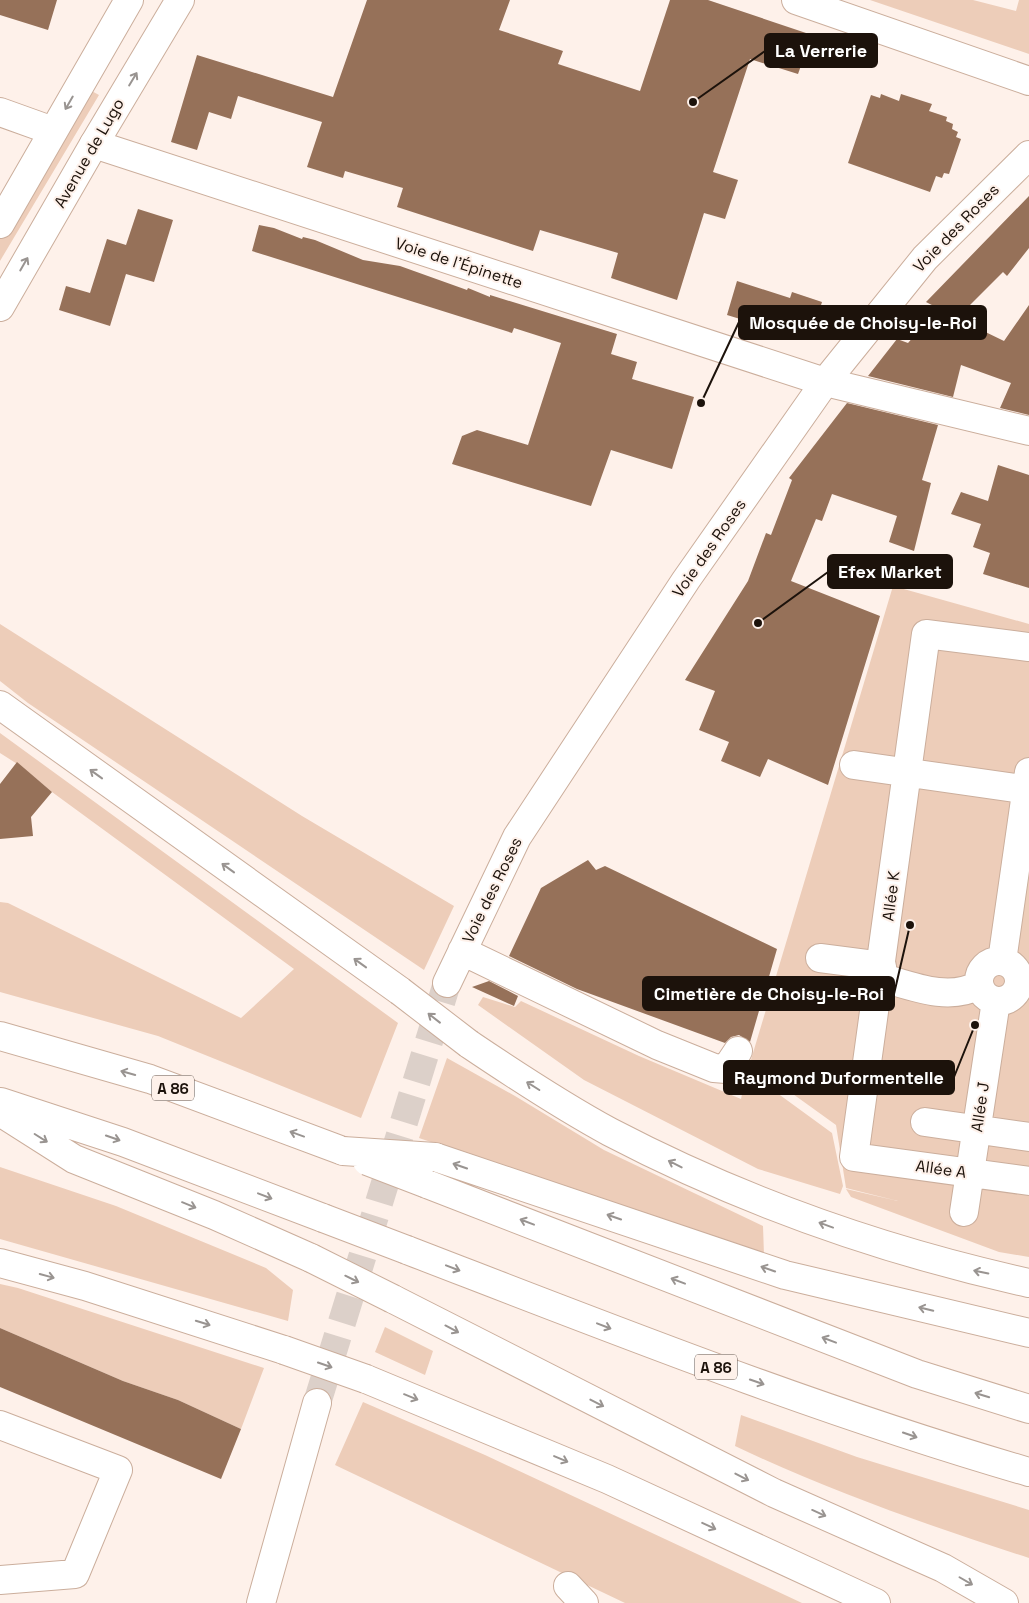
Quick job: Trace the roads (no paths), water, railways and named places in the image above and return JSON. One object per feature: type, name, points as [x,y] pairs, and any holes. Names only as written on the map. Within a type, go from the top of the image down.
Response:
[{"type":"main road","points":[[0,224],[129,0]]},
{"type":"main road","name":"Avenue de Lugo","points":[[0,306],[180,0]]},
{"type":"main road","points":[[796,0],[1029,81]]},
{"type":"main road","points":[[0,112],[53,130]]},
{"type":"main road","name":"Voie de l'Épinette","points":[[94,144],[825,382],[1029,430]]},
{"type":"main road","name":"Voie des Roses","points":[[447,983],[517,837],[686,580],[825,382],[925,258],[1029,154]]},
{"type":"main road","name":"Allée K","points":[[854,1157],[926,634],[1029,647]]},
{"type":"main road","points":[[0,705],[400,991],[469,1044],[531,1085],[609,1131],[688,1171],[766,1203],[869,1240],[965,1269],[1029,1283]]},
{"type":"main road","points":[[854,766],[907,773],[1028,784],[1025,832],[1002,961]]},
{"type":"main road","points":[[462,952],[657,1045],[714,1068],[726,1069],[738,1051]]},
{"type":"main road","points":[[820,958],[881,971],[954,994],[967,991],[987,993],[1002,1001],[1014,995],[1024,984],[1017,971],[1008,962],[995,961],[984,967],[979,978],[987,993]]},
{"type":"main road","name":"Allée J","points":[[964,1212],[977,1130],[987,993]]},
{"type":"main road","name":"A 86","points":[[0,1036],[150,1079],[343,1151],[917,1374],[1029,1409]]},
{"type":"main road","name":"A 86","points":[[0,1102],[122,1142],[670,1351],[955,1451],[1029,1472]]},
{"type":"main road","points":[[0,1112],[74,1159],[214,1215],[311,1258],[774,1493],[943,1568],[1004,1603]]},
{"type":"main road","points":[[925,1122],[1029,1137]]},
{"type":"main road","points":[[343,1151],[435,1157],[785,1275],[1029,1333]]},
{"type":"main road","name":"Allée A","points":[[854,1157],[1029,1181]]},
{"type":"main road","points":[[0,1263],[85,1286],[284,1350],[366,1379],[607,1478],[876,1603]]},
{"type":"main road","points":[[261,1603],[317,1403]]},
{"type":"main road","points":[[0,1425],[118,1470],[74,1574],[0,1580]]},
{"type":"tunnel","points":[[317,1403],[447,983]]},
{"type":"place","name":"La Verrerie","points":[[693,102]]},
{"type":"place","name":"Mosquée de Choisy-le-Roi","points":[[701,403]]},
{"type":"place","name":"Efex Market","points":[[758,623]]},
{"type":"place","name":"Cimetière de Choisy-le-Roi","points":[[910,925]]},
{"type":"place","name":"Raymond Duformentelle","points":[[975,1025]]}]
